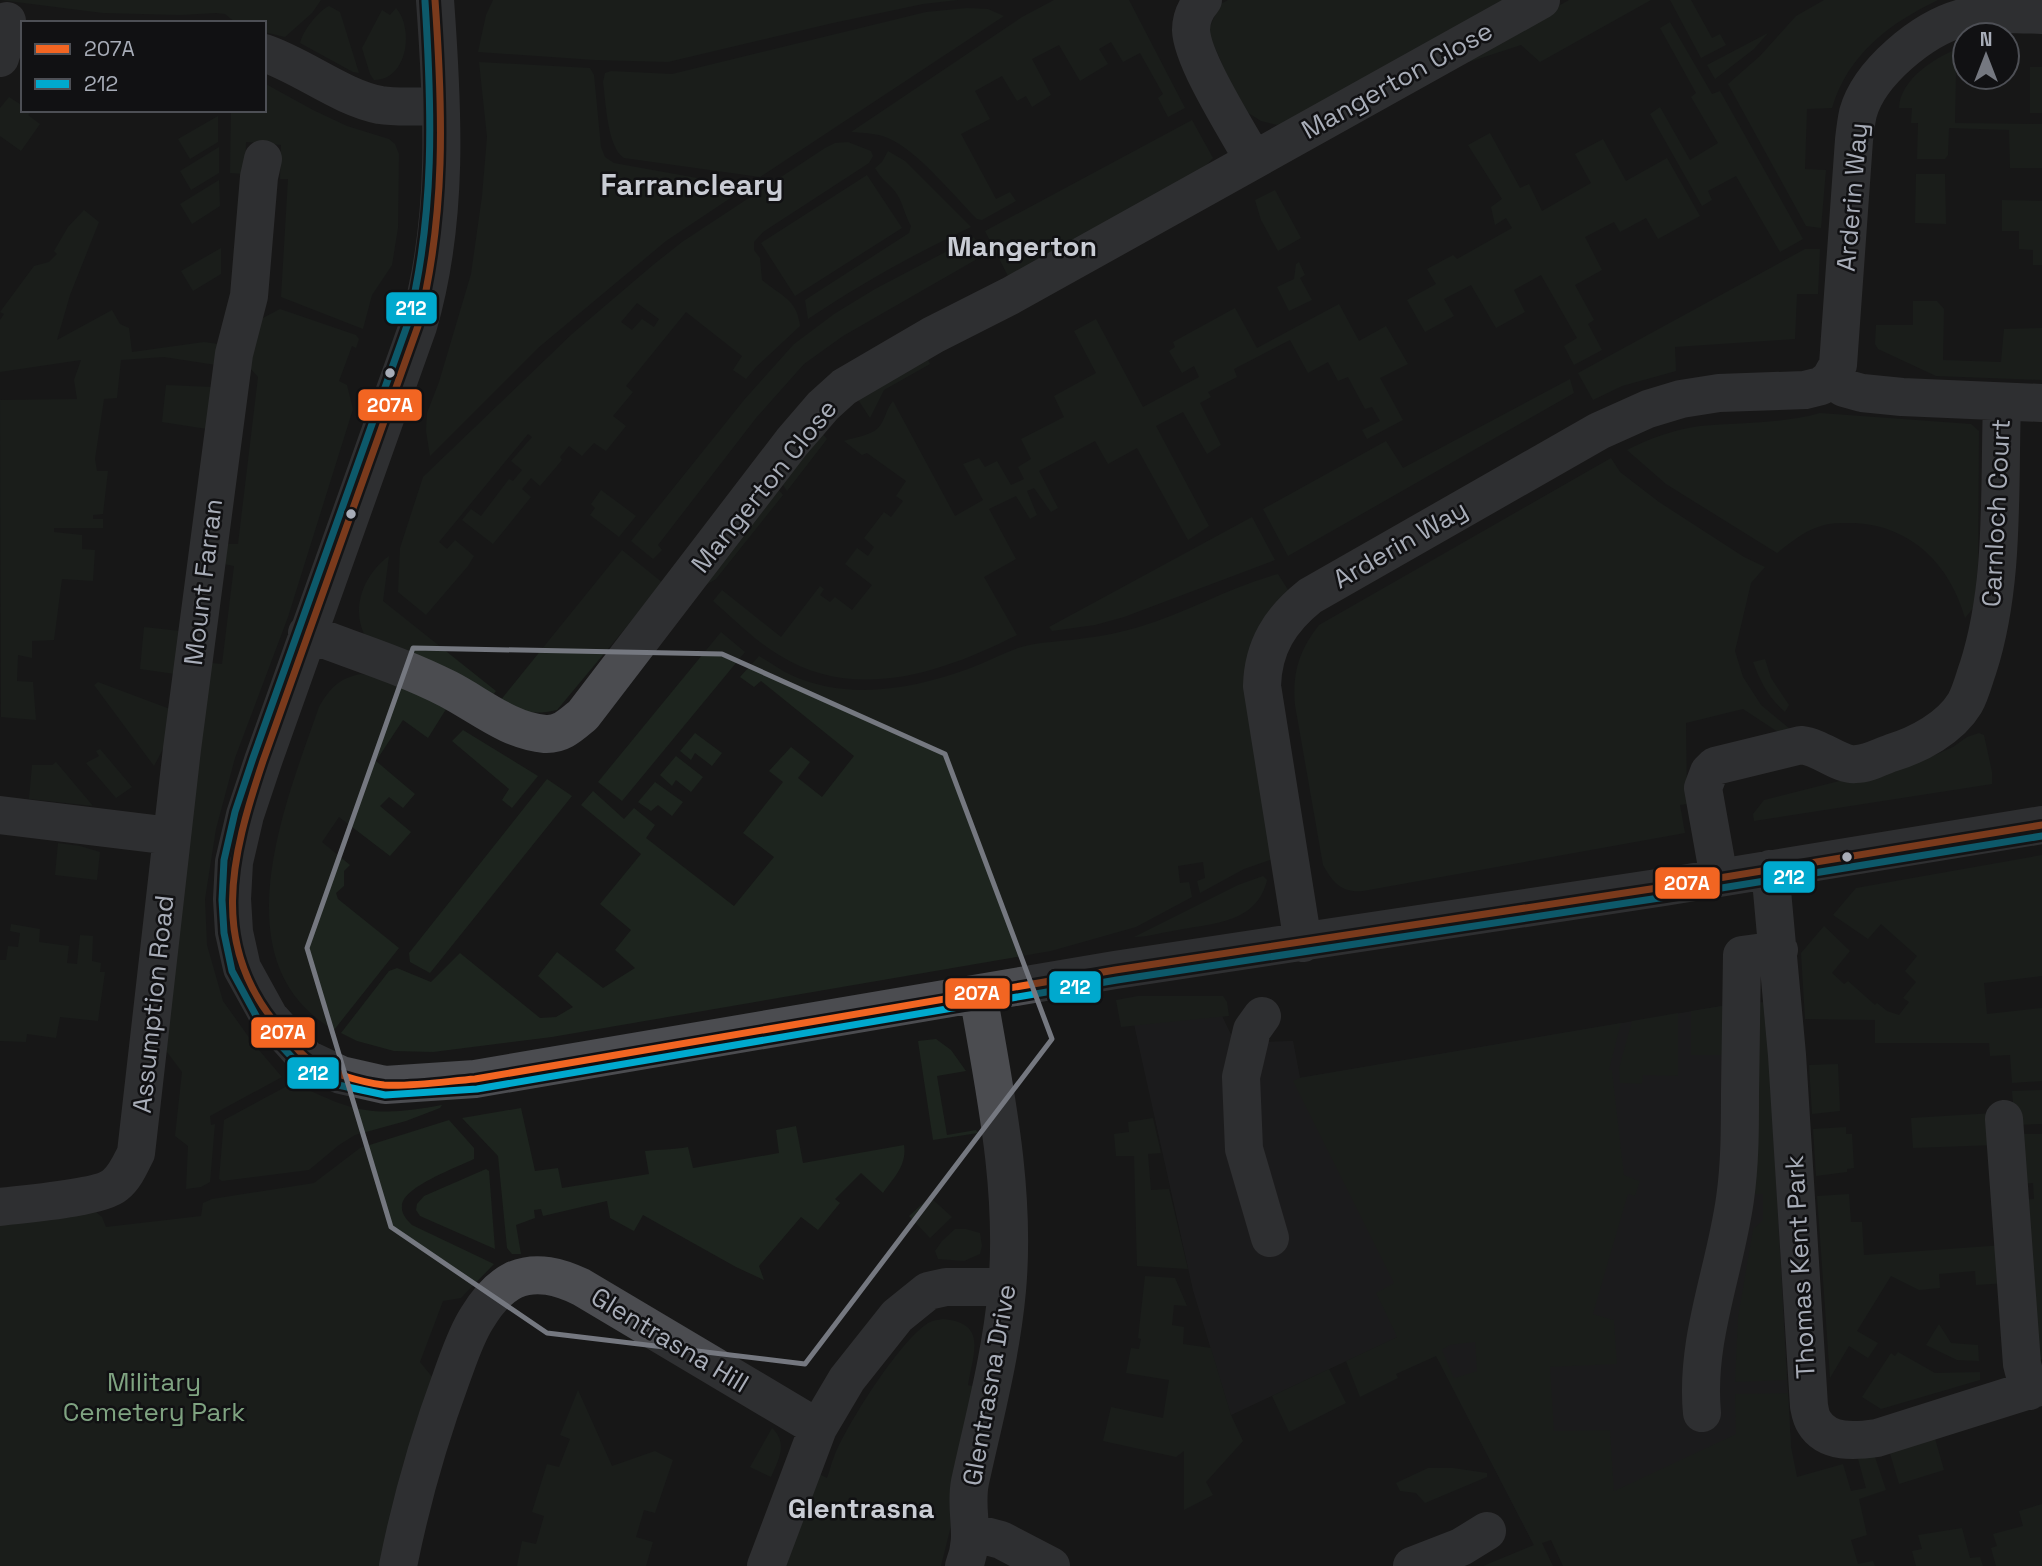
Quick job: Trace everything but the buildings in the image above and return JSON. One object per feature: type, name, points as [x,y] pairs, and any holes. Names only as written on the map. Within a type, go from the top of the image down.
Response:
[{"type":"street","points":[[435,0],[441,180],[436,245],[429,289],[245,815],[234,862],[234,932],[243,968],[269,1017],[307,1059],[341,1075],[385,1085],[475,1079],[1115,970],[1303,943],[2025,828]]},
{"type":"street","points":[[1203,0],[1192,21],[1195,52],[1253,159]]},
{"type":"street","name":"Mangerton Close","points":[[307,633],[449,689],[512,725],[549,734],[562,731],[583,715],[792,442],[823,406],[844,387],[933,335],[1010,296],[1541,0]]},
{"type":"street","name":"Arderin Way","points":[[1303,943],[1262,686],[1262,668],[1267,650],[1274,634],[1289,614],[1310,596],[1599,431],[1648,409],[1681,399],[1719,393],[1805,390],[1821,386],[1830,379],[1838,365],[1840,350],[1858,111],[1871,87],[1889,62],[1911,45],[1935,30],[1961,19],[1995,14],[2042,15]]},
{"type":"street","points":[[266,54],[362,100],[381,105],[440,106]]},
{"type":"street","name":"Mount Farran","points":[[172,836],[234,354],[252,276],[259,177],[263,159]]},
{"type":"street","points":[[1830,379],[1844,388],[1862,393],[2001,403],[2042,403]]},
{"type":"street","name":"Carnloch Court","points":[[1719,878],[1703,788],[1709,772],[1715,766],[1801,745],[1813,746],[1844,763],[1856,765],[1917,743],[1952,719],[1965,703],[1983,651],[1993,601],[1997,563],[2001,403]]},
{"type":"street","points":[[0,815],[172,836]]},
{"type":"street","name":"Assumption Road","points":[[0,1207],[94,1193],[143,1172],[136,1153],[172,836]]},
{"type":"street","name":"Thomas Kent Park","points":[[1770,869],[1779,950],[1809,1406],[1814,1423],[1828,1435],[1850,1442],[1877,1438],[2035,1389]]},
{"type":"street","points":[[1702,1413],[1701,1367],[1706,1333],[1738,1175],[1742,955],[1779,950]]},
{"type":"street","name":"Glentrasna Drive","points":[[968,1549],[969,1487],[1002,1340],[1009,1244],[1004,1153],[978,994]]},
{"type":"street","points":[[1262,1016],[1252,1030],[1241,1077],[1244,1149],[1270,1238]]},
{"type":"street","points":[[2004,1119],[2022,1364],[2035,1389]]},
{"type":"street","name":"Glentrasna Hill","points":[[398,1566],[419,1474],[463,1346],[476,1319],[494,1294],[514,1280],[533,1275],[558,1277],[581,1287],[818,1428]]},
{"type":"street","points":[[766,1566],[818,1428],[847,1379],[897,1316],[928,1292],[946,1287],[1007,1287]]},
{"type":"street","points":[[1412,1566],[1461,1547],[1487,1531]]},
{"type":"street","points":[[968,1549],[1001,1540],[1051,1566]]},
{"type":"highlighted area","points":[[413,648],[722,654],[945,754],[1052,1039],[805,1364],[547,1333],[391,1227],[307,948]]},
{"type":"shaded area","points":[[1766,1002],[1791,1447],[1534,1545],[1421,1326],[1231,1415],[1193,1290],[1134,1024],[1222,1016],[1235,1043],[1293,1041],[1300,1078],[1728,1005]]},
{"type":"green space","points":[[0,0],[321,0],[312,13],[285,37],[266,32],[266,21],[234,21],[225,14],[103,13]]},
{"type":"green space","points":[[493,0],[958,0],[923,4],[833,23],[668,62],[478,52],[486,15]]},
{"type":"green space","points":[[1054,0],[1129,0],[1185,108],[1168,117],[1158,98],[1163,94],[1140,53],[1123,62],[1111,42],[1099,49],[1108,64],[1080,81],[1059,45],[1032,59],[1051,95],[1032,107],[1026,96],[1017,101],[1002,76],[975,91],[990,119],[961,134],[996,199],[1010,192],[1016,201],[982,220],[977,219],[911,152],[879,135],[851,132],[1022,17]]},
{"type":"green space","points":[[1228,0],[1510,0],[1289,122],[1277,125],[1261,121],[1242,109],[1208,32],[1219,5]]},
{"type":"green space","points":[[1569,0],[1651,0],[1540,62],[1521,45],[1469,62],[1467,57]]},
{"type":"green space","points":[[1670,0],[1691,0],[1712,38],[1720,34],[1726,45],[1701,58]]},
{"type":"green space","points":[[1824,0],[1938,0],[1903,19],[1873,42],[1849,72],[1832,108],[1807,109],[1805,169],[1826,170],[1821,228],[1806,226],[1728,84],[1760,56],[1796,16]]},
{"type":"green space","points":[[329,6],[340,12],[359,73],[300,43],[312,22]]},
{"type":"green space","points":[[396,8],[405,28],[405,52],[394,72],[385,78],[374,80],[362,48],[382,10],[390,15]]},
{"type":"green space","points":[[988,9],[1004,16],[760,177],[624,158],[614,144],[606,112],[603,82],[605,73],[672,74],[926,12]]},
{"type":"green space","points":[[1670,22],[1712,94],[1720,91],[1803,239],[1780,252],[1736,176],[1708,191],[1712,200],[1702,206],[1650,114],[1660,107],[1690,160],[1718,143],[1691,97],[1696,93],[1660,28]]},
{"type":"green space","points":[[1768,33],[1754,49],[1715,79],[1707,65]]},
{"type":"green space","points":[[1951,52],[1951,91],[1956,91],[1955,123],[2042,124],[2042,168],[2010,168],[2009,130],[1949,128],[1948,155],[1945,159],[1917,159],[1918,123],[1911,123],[1912,108],[1899,108],[1901,97],[1922,69]]},
{"type":"green space","points":[[479,62],[590,68],[594,75],[601,147],[605,157],[614,163],[747,187],[666,241],[538,348],[430,456],[426,431],[427,413],[471,274],[482,196],[487,137]]},
{"type":"green space","points":[[2030,67],[2042,67],[2042,113],[2030,113]]},
{"type":"green space","points":[[266,84],[347,126],[389,139],[395,144],[399,154],[398,228],[392,265],[372,295],[363,329],[281,297],[288,179],[280,179],[281,145],[246,142],[245,174],[230,173],[231,112],[266,112]]},
{"type":"green space","points":[[9,97],[21,105],[21,112],[31,112],[28,115],[40,124],[21,151],[0,136],[0,108]]},
{"type":"green space","points":[[218,116],[218,142],[190,159],[178,139]]},
{"type":"green space","points":[[1192,120],[1213,158],[1201,171],[1010,280],[985,231]]},
{"type":"green space","points":[[1490,133],[1520,188],[1529,184],[1542,211],[1591,183],[1575,154],[1603,139],[1626,181],[1667,158],[1700,216],[1658,239],[1646,218],[1620,232],[1614,222],[1585,237],[1602,270],[1575,285],[1594,320],[1588,324],[1602,350],[1574,365],[1564,346],[1577,338],[1541,275],[1514,290],[1525,312],[1496,328],[1471,285],[1444,299],[1454,316],[1425,332],[1407,300],[1436,284],[1427,269],[1453,255],[1457,259],[1512,228],[1506,218],[1495,225],[1491,207],[1502,199],[1468,145]]},
{"type":"green space","points":[[848,142],[871,151],[873,156],[869,163],[763,232],[754,242],[754,250],[760,258],[762,280],[792,304],[800,326],[746,379],[733,370],[742,356],[686,312],[626,386],[633,392],[613,416],[626,426],[606,451],[594,443],[582,456],[569,446],[560,457],[562,460],[540,486],[531,478],[522,489],[531,497],[493,544],[462,520],[471,509],[481,516],[509,479],[513,481],[522,470],[511,461],[532,437],[528,434],[439,542],[447,549],[455,540],[474,556],[468,566],[426,615],[398,592],[400,548],[423,477],[572,334],[653,265],[682,242],[835,143]],"holes":[[[637,303],[659,319],[654,327],[642,319],[632,330],[621,322]]]},
{"type":"green space","points":[[219,147],[219,173],[191,190],[180,171]]},
{"type":"green space","points":[[888,151],[905,161],[971,227],[888,270],[808,319],[805,300],[909,233],[911,226],[899,199],[875,168]]},
{"type":"green space","points":[[1916,174],[1945,174],[1946,224],[1915,223]]},
{"type":"green space","points":[[867,175],[902,228],[795,296],[761,243]]},
{"type":"green space","points":[[219,180],[220,206],[192,224],[180,204]]},
{"type":"green space","points":[[1275,190],[1301,238],[1278,251],[1261,220],[1255,200]]},
{"type":"green space","points":[[2002,200],[2042,201],[2042,265],[2033,265],[2033,250],[2019,249],[2019,231],[2002,231]]},
{"type":"green space","points":[[84,210],[99,222],[70,295],[57,340],[112,310],[120,324],[129,328],[132,352],[204,342],[218,344],[216,365],[164,357],[121,360],[117,398],[104,399],[95,459],[97,471],[108,471],[103,514],[93,515],[93,519],[103,519],[103,528],[54,528],[54,532],[82,535],[82,549],[95,550],[93,581],[62,579],[54,640],[32,641],[32,658],[18,655],[17,681],[33,682],[36,720],[1,717],[0,400],[77,399],[74,380],[81,360],[0,372],[0,320],[4,314],[0,312],[34,266],[49,262],[57,254],[54,251],[68,227]]},
{"type":"green space","points":[[974,237],[984,255],[843,336],[804,364],[756,418],[658,545],[662,550],[653,559],[631,541],[744,400],[794,344],[834,314],[875,289]]},
{"type":"green space","points":[[221,248],[221,274],[193,291],[181,271]]},
{"type":"green space","points":[[1805,249],[1820,249],[1818,294],[1797,294],[1795,339],[1675,347],[1676,371],[1622,386],[1593,400],[1578,373]]},
{"type":"green space","points":[[1299,262],[1305,275],[1300,278],[1312,300],[1289,311],[1277,287],[1294,279],[1296,264]]},
{"type":"green space","points":[[1913,301],[1937,301],[1944,309],[1943,360],[2001,362],[2004,329],[2042,328],[2042,380],[1936,376],[1878,349],[1875,344],[1876,325],[1913,325]]},
{"type":"green space","points":[[1339,304],[1359,341],[1386,326],[1408,364],[1380,378],[1403,420],[1367,439],[1362,430],[1380,421],[1372,407],[1365,409],[1348,377],[1338,381],[1328,362],[1308,373],[1290,340],[1234,369],[1237,377],[1208,392],[1211,397],[1200,403],[1221,445],[1207,454],[1183,412],[1156,426],[1209,526],[1188,540],[1137,448],[1108,464],[1095,441],[1039,471],[1058,508],[1051,512],[1034,488],[1027,491],[1037,515],[1030,519],[1016,496],[989,509],[1016,559],[984,577],[1017,635],[930,670],[868,680],[838,677],[808,669],[779,655],[753,637],[713,601],[722,590],[781,637],[820,586],[824,589],[820,595],[830,602],[835,597],[852,610],[872,585],[845,564],[857,548],[868,556],[874,547],[864,538],[884,512],[891,517],[903,501],[896,496],[906,481],[867,453],[862,455],[844,441],[875,431],[893,401],[955,516],[983,500],[963,464],[979,458],[985,467],[997,461],[1011,485],[1024,479],[1018,467],[1031,459],[1021,439],[1064,417],[1054,396],[1096,373],[1074,331],[1096,319],[1143,407],[1199,377],[1194,366],[1182,373],[1169,351],[1175,347],[1173,342],[1235,308],[1257,348]]},
{"type":"green space","points":[[280,309],[356,335],[359,339],[356,348],[352,346],[339,381],[347,385],[353,409],[288,617],[235,758],[216,829],[205,899],[207,945],[223,1001],[282,1077],[210,1116],[211,1125],[215,1124],[210,1182],[201,1187],[186,1189],[188,1146],[175,1136],[182,1072],[167,1052],[166,1038],[211,663],[222,664],[234,566],[224,564],[226,544],[238,544],[258,377],[248,366],[259,320]]},
{"type":"green space","points":[[926,355],[930,364],[884,390],[870,418],[857,398]]},
{"type":"green space","points":[[1570,379],[1574,393],[1288,556],[1263,509],[1386,441],[1403,468]]},
{"type":"green space","points":[[166,385],[213,387],[207,429],[162,422]]},
{"type":"green space","points":[[1820,413],[1971,424],[1979,431],[1978,564],[1974,607],[1965,618],[1950,581],[1939,565],[1911,540],[1875,526],[1836,523],[1807,532],[1777,553],[1666,484],[1627,450],[1662,435],[1691,427],[1775,421]]},
{"type":"green space","points":[[821,432],[827,439],[787,491],[781,482]]},
{"type":"green space","points":[[1611,458],[1620,472],[1659,502],[1744,557],[1765,567],[1751,583],[1735,651],[1743,677],[1761,705],[1790,729],[1781,734],[1743,709],[1686,723],[1687,804],[1680,805],[1685,833],[1363,891],[1339,886],[1323,865],[1295,705],[1298,663],[1312,634],[1319,625]]},
{"type":"green space","points":[[777,488],[783,495],[716,579],[699,589]]},
{"type":"green space","points":[[601,490],[636,516],[619,537],[590,515],[595,508],[591,504]]},
{"type":"green space","points":[[1252,517],[1275,560],[1124,617],[1095,625],[1052,631],[1049,627]]},
{"type":"green space","points":[[622,550],[663,583],[557,710],[527,712],[500,701]]},
{"type":"green space","points":[[389,556],[383,601],[496,691],[492,696],[368,641],[359,618],[361,595],[372,574]]},
{"type":"green space","points":[[1278,574],[1290,593],[1264,624],[1273,859],[1244,869],[1200,893],[1197,881],[1205,878],[1203,862],[1178,866],[1180,883],[1189,882],[1192,897],[1136,927],[1051,951],[552,1037],[433,1052],[394,1051],[357,1041],[341,1033],[389,971],[397,968],[431,982],[460,953],[540,1018],[556,1017],[573,1007],[538,976],[557,952],[603,988],[635,968],[615,950],[631,930],[600,904],[641,854],[581,805],[593,791],[624,819],[634,808],[655,825],[646,838],[734,906],[774,857],[743,833],[783,782],[769,771],[791,747],[810,762],[798,778],[822,797],[854,756],[761,681],[754,687],[740,677],[759,656],[791,675],[835,688],[857,690],[903,687],[974,667],[1026,646],[1099,636],[1139,627]]},
{"type":"green space","points":[[144,627],[180,631],[175,674],[140,669]]},
{"type":"green space","points":[[721,632],[745,652],[622,801],[598,782]]},
{"type":"green space","points":[[1765,659],[1771,678],[1789,705],[1785,712],[1766,689],[1753,662]]},
{"type":"green space","points":[[361,674],[388,679],[448,706],[428,738],[403,720],[376,761],[415,794],[403,808],[389,797],[380,806],[411,832],[390,856],[339,817],[322,842],[350,865],[344,871],[344,886],[336,893],[338,899],[399,948],[334,1030],[299,1001],[278,965],[270,923],[271,879],[291,788],[319,707],[336,685]]},
{"type":"green space","points":[[98,682],[170,709],[164,747],[154,766],[94,685]]},
{"type":"green space","points":[[463,730],[538,776],[512,808],[502,800],[509,789],[452,741]]},
{"type":"green space","points":[[695,733],[722,753],[712,766],[695,753],[691,760],[680,751]]},
{"type":"green space","points":[[1979,733],[1984,735],[1992,784],[1754,821],[1753,814],[1764,800],[1926,759]]},
{"type":"green space","points":[[100,749],[132,787],[116,798],[86,763],[99,756],[96,751]]},
{"type":"green space","points":[[676,756],[703,777],[691,792],[676,780],[672,786],[660,775]]},
{"type":"green space","points":[[56,762],[93,806],[29,799],[32,765],[52,765]]},
{"type":"green space","points":[[547,779],[572,796],[430,973],[410,962],[409,953]]},
{"type":"green space","points":[[655,782],[683,802],[672,816],[658,805],[651,811],[638,802]]},
{"type":"green space","points":[[58,843],[100,852],[97,880],[55,875]]},
{"type":"green space","points":[[2042,855],[2042,976],[1984,983],[1987,1014],[2042,1008],[2042,1081],[2012,1083],[2010,1055],[1990,1056],[1989,1043],[1875,1043],[1875,1020],[1805,1019],[1801,953],[1824,926],[1850,951],[1832,973],[1844,984],[1848,981],[1875,1005],[1877,1003],[1887,1011],[1899,1015],[1909,1002],[1903,998],[1916,982],[1905,971],[1917,956],[1881,924],[1868,939],[1833,915],[1856,888]]},
{"type":"green space","points":[[1263,876],[1267,880],[1262,894],[1244,913],[1206,925],[1134,937],[1238,885]]},
{"type":"green space","points":[[11,924],[40,929],[39,942],[69,946],[67,963],[77,964],[80,935],[93,936],[92,961],[101,963],[100,972],[105,972],[98,1021],[60,1017],[56,1038],[27,1034],[26,1042],[0,1041],[0,960],[6,960],[8,946],[18,947],[20,933],[10,931]]},
{"type":"green space","points":[[1138,996],[1223,996],[1227,1002],[1229,1016],[1121,1027],[1116,1000]]},
{"type":"green space","points":[[1766,1002],[1787,1380],[1735,1382],[1738,1317],[1753,1229],[1763,1220],[1763,1194],[1755,1194],[1753,1003]]},
{"type":"green space","points":[[1728,1005],[1726,1055],[1691,1055],[1691,1011]]},
{"type":"green space","points":[[1678,1013],[1678,1076],[1643,1075],[1642,1084],[1620,1083],[1619,1068],[1632,1021]]},
{"type":"green space","points":[[1621,1023],[1609,1070],[1612,1070],[1624,1175],[1640,1181],[1635,1196],[1628,1194],[1593,1314],[1614,1320],[1617,1364],[1550,1367],[1554,1431],[1610,1430],[1614,1491],[1736,1434],[1735,1394],[1788,1393],[1791,1447],[1797,1477],[1843,1464],[1851,1491],[1866,1488],[1858,1459],[1874,1454],[1886,1490],[1859,1499],[1867,1535],[1851,1540],[1858,1564],[1873,1561],[1875,1566],[1563,1566],[1551,1540],[1542,1543],[1553,1566],[1483,1566],[1534,1545],[1436,1356],[1396,1374],[1398,1378],[1360,1397],[1346,1361],[1397,1337],[1376,1293],[1394,1283],[1293,1081]],"holes":[[[1475,1342],[1477,1371],[1454,1378],[1442,1350],[1450,1345]]]},
{"type":"green space","points":[[936,1039],[951,1050],[966,1071],[937,1076],[947,1135],[976,1130],[978,1133],[933,1140],[918,1041]]},
{"type":"green space","points":[[1838,1064],[1840,1111],[1812,1114],[1809,1065]]},
{"type":"green space","points":[[289,1085],[345,1105],[369,1110],[405,1111],[442,1105],[406,1121],[355,1135],[309,1170],[222,1181],[219,1179],[224,1120]]},
{"type":"green space","points":[[2042,1090],[2042,1124],[2015,1125],[2012,1091]]},
{"type":"green space","points":[[521,1108],[535,1171],[558,1168],[562,1188],[649,1174],[645,1151],[688,1147],[693,1168],[779,1153],[776,1130],[796,1126],[803,1163],[904,1145],[904,1159],[883,1193],[861,1173],[835,1199],[840,1203],[818,1230],[801,1217],[759,1266],[764,1280],[643,1215],[634,1231],[632,1230],[610,1218],[607,1201],[543,1216],[541,1209],[534,1210],[535,1218],[516,1225],[521,1254],[512,1254],[507,1248],[498,1156],[462,1118]]},
{"type":"green space","points":[[1994,1113],[1996,1145],[1913,1148],[1911,1118]]},
{"type":"green space","points":[[1153,1118],[1161,1153],[1148,1154],[1151,1190],[1169,1189],[1188,1269],[1137,1266],[1134,1156],[1116,1156],[1114,1134],[1129,1132],[1128,1122]]},
{"type":"green space","name":"Military Cemetery Park","points":[[449,1120],[474,1148],[474,1159],[432,1178],[411,1192],[404,1199],[402,1212],[412,1225],[494,1264],[461,1298],[443,1301],[420,1362],[433,1378],[383,1566],[0,1566],[0,1222],[96,1212],[102,1217],[106,1227],[201,1216],[203,1203],[212,1199],[314,1183],[360,1148]]},
{"type":"green space","points":[[1846,1127],[1846,1134],[1852,1134],[1854,1168],[1847,1169],[1847,1172],[1816,1176],[1813,1129]]},
{"type":"green space","points":[[2015,1134],[2042,1134],[2042,1359],[2029,1363],[2019,1200],[2034,1199],[2033,1183],[2018,1184]]},
{"type":"green space","points":[[486,1169],[489,1171],[495,1249],[420,1216],[416,1210],[417,1204],[424,1196]]},
{"type":"green space","points":[[1849,1194],[1851,1222],[1862,1222],[1864,1255],[2004,1245],[2007,1283],[1976,1285],[1975,1271],[1939,1274],[1940,1288],[1919,1290],[1891,1276],[1857,1331],[1878,1343],[1868,1358],[1849,1346],[1830,1378],[1817,1196]]},
{"type":"green space","points":[[930,1197],[952,1217],[930,1238],[909,1216]]},
{"type":"green space","points":[[955,1229],[980,1233],[980,1254],[964,1261],[938,1259],[935,1251]]},
{"type":"green space","points":[[1145,1276],[1175,1278],[1187,1306],[1174,1305],[1172,1325],[1184,1327],[1183,1344],[1211,1348],[1231,1415],[1243,1441],[1206,1482],[1213,1495],[1184,1510],[1184,1451],[1176,1457],[1103,1441],[1111,1407],[1163,1418],[1169,1380],[1126,1373],[1131,1348],[1139,1349],[1141,1339],[1138,1338]]},
{"type":"green space","points":[[943,1319],[967,1326],[972,1333],[974,1351],[968,1385],[976,1387],[952,1522],[941,1566],[783,1566],[817,1473],[827,1478],[850,1425],[903,1347],[928,1323]]},
{"type":"green space","points":[[1939,1324],[1951,1343],[1978,1345],[1979,1361],[1957,1360],[1926,1345]]},
{"type":"green space","points":[[1898,1352],[1935,1373],[1980,1372],[1980,1380],[1881,1409],[1862,1397],[1891,1353],[1895,1356]]},
{"type":"green space","points":[[1329,1369],[1346,1403],[1289,1432],[1272,1396]]},
{"type":"green space","points":[[578,1390],[612,1466],[655,1451],[673,1460],[655,1513],[644,1510],[636,1537],[653,1542],[646,1566],[517,1566],[522,1541],[536,1544],[544,1516],[532,1512],[547,1464],[559,1467],[570,1439],[560,1435]]},
{"type":"green space","points":[[772,1428],[781,1445],[771,1477],[750,1467]]},
{"type":"green space","points":[[1934,1435],[1944,1470],[1899,1484],[1889,1450]]},
{"type":"green space","points":[[1428,1468],[1453,1468],[1487,1473],[1487,1477],[1425,1503],[1416,1493],[1400,1491],[1396,1483]]},
{"type":"green space","points":[[2042,1504],[2042,1566],[1996,1566],[1991,1548],[1997,1546],[1993,1534],[2023,1526],[2019,1511]]},
{"type":"green space","points":[[1962,1528],[1970,1558],[1980,1557],[1983,1566],[1916,1566],[1912,1551],[1922,1549],[1918,1535]]},
{"type":"transit line","name":"207A","points":[[435,0],[441,123],[438,204],[434,244],[418,326],[263,761],[242,832],[235,867],[232,901],[235,935],[243,968],[259,1000],[283,1032],[302,1054],[317,1065],[365,1082],[384,1085],[417,1085],[475,1079],[1115,970],[1664,887],[2042,825]]},
{"type":"transit line","name":"212","points":[[425,1],[430,122],[427,202],[417,282],[408,323],[253,758],[235,812],[224,860],[224,933],[232,971],[260,1023],[301,1067],[338,1085],[385,1095],[477,1089],[1117,980],[1666,897],[2042,836]]},
{"type":"district","name":"Farrancleary","points":[[692,185]]},
{"type":"district","name":"Mangerton","points":[[1022,246]]},
{"type":"district","name":"Glentrasna","points":[[861,1508]]}]
